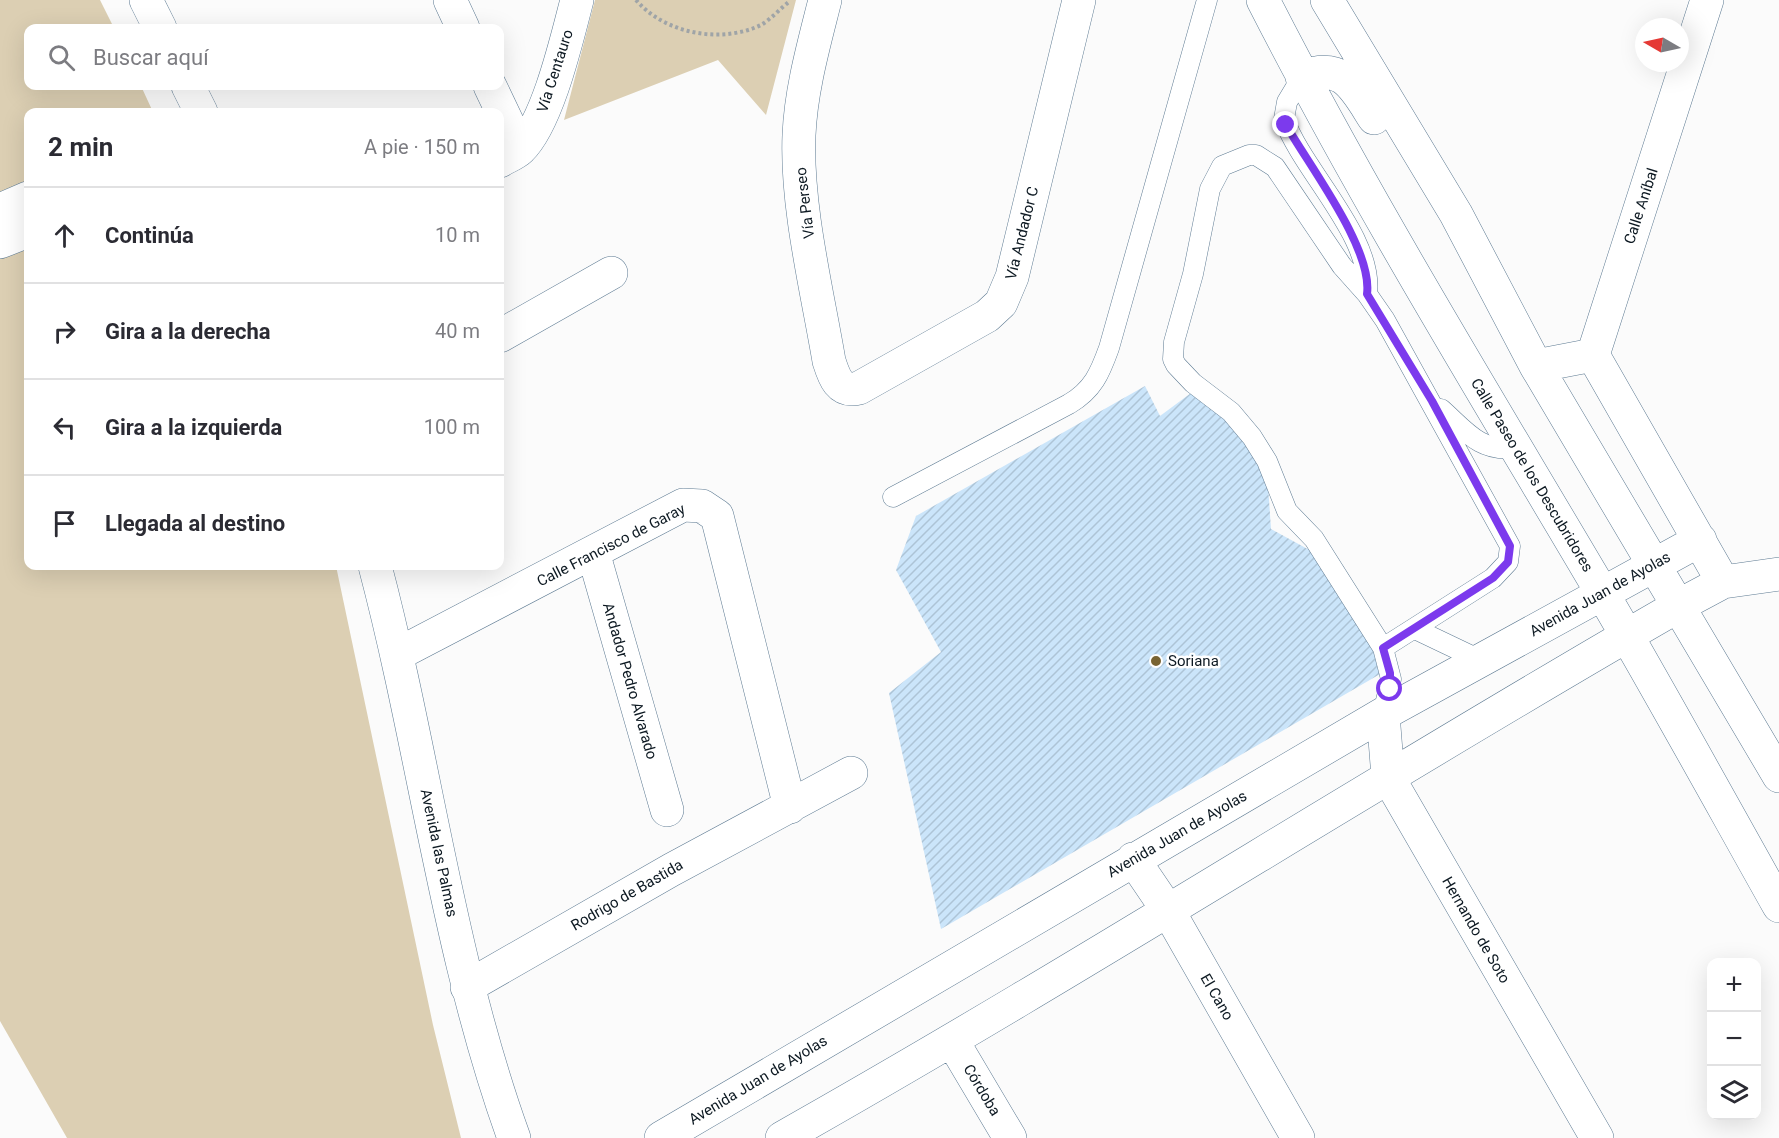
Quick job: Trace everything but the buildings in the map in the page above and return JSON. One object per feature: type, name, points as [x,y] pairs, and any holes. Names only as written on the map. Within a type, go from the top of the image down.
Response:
[{"type":"street","points":[[146,0],[158,24]]},
{"type":"street","points":[[450,0],[461,24]]},
{"type":"street","name":"Vía Centauro","points":[[510,155],[537,124],[549,97],[577,0]]},
{"type":"street","name":"Vía Andador C","points":[[859,388],[987,316],[1001,303],[1012,277],[1079,0]]},
{"type":"street","name":"Calle Paseo de los Descubridores","points":[[1263,0],[1302,76],[1514,448],[1602,593],[1779,906]]},
{"type":"street","points":[[1327,0],[1456,214],[1536,366],[1654,565],[1680,604],[1774,767]]},
{"type":"street","name":"Calle Aníbal","points":[[1593,355],[1707,0]]},
{"type":"street","name":"Vía Perseo","points":[[824,5],[807,70],[799,135],[801,191],[829,361],[840,385],[849,389],[859,388]]},
{"type":"street","points":[[1302,76],[1324,70],[1343,77],[1360,96],[1421,195],[1434,206],[1456,214]]},
{"type":"street","points":[[190,90],[199,108]]},
{"type":"street","points":[[491,90],[496,108]]},
{"type":"street","points":[[504,134],[510,155]]},
{"type":"street","points":[[0,210],[24,200]]},
{"type":"street","points":[[0,242],[24,233]]},
{"type":"street","points":[[504,334],[611,273]]},
{"type":"street","points":[[1536,366],[1593,355],[1723,582]]},
{"type":"street","name":"Calle Francisco de Garay","points":[[398,654],[683,505],[702,506],[717,516],[790,807]]},
{"type":"street","name":"Avenida Juan de Ayolas","points":[[661,1138],[1383,714],[1700,540]]},
{"type":"street","name":"Andador Pedro Alvarado","points":[[593,552],[666,810]]},
{"type":"street","name":"Avenida las Palmas","points":[[376,570],[398,654],[467,987],[514,1138]]},
{"type":"street","points":[[782,1138],[953,1042],[1388,777],[1680,604],[1723,582],[1779,574]]},
{"type":"street","name":"Hernando de Soto","points":[[1383,714],[1388,777],[1597,1138]]},
{"type":"street","points":[[1774,767],[1779,728]]},
{"type":"street","name":"Rodrigo de Bastida","points":[[467,987],[671,870],[851,773]]},
{"type":"street","name":"El Cano","points":[[1133,859],[1169,912],[1298,1138]]},
{"type":"street","name":"Córdoba","points":[[953,1042],[1010,1138]]},
{"type":"lane","points":[[893,496],[1070,404],[1096,382],[1109,348],[1207,0]]},
{"type":"lane","points":[[1302,76],[1287,102],[1284,119],[1359,247],[1369,279],[1367,294]]},
{"type":"lane","points":[[1383,648],[1493,578],[1504,568],[1510,553],[1508,539],[1432,401],[1367,294],[1342,266],[1275,166],[1256,155],[1241,156],[1222,166],[1210,189],[1193,274],[1172,354],[1176,365],[1231,412],[1252,437],[1267,461],[1287,511],[1314,539],[1383,648],[1391,679],[1383,714]]},
{"type":"lane","points":[[1432,401],[1484,446],[1494,449],[1514,448]]},
{"type":"lane","points":[[1415,629],[1480,660]]},
{"type":"path","points":[[636,0],[658,18],[685,31],[708,35],[738,32],[762,24],[790,1],[824,5]]},
{"type":"shaded area","points":[[0,0],[100,0],[112,24],[24,24],[24,90],[143,90],[151,108],[24,108],[24,570],[337,570],[433,1025],[461,1138],[67,1138],[0,1021]]},
{"type":"shaded area","points":[[595,0],[796,0],[766,115],[718,60],[564,120]]},
{"type":"place","name":"Soriana","points":[[1156,661]]},
{"type":"route","points":[[1286,125],[1359,247],[1369,279],[1367,294],[1385,320],[1432,401],[1510,546],[1508,562],[1493,578],[1383,648],[1390,673],[1390,689]]}]
